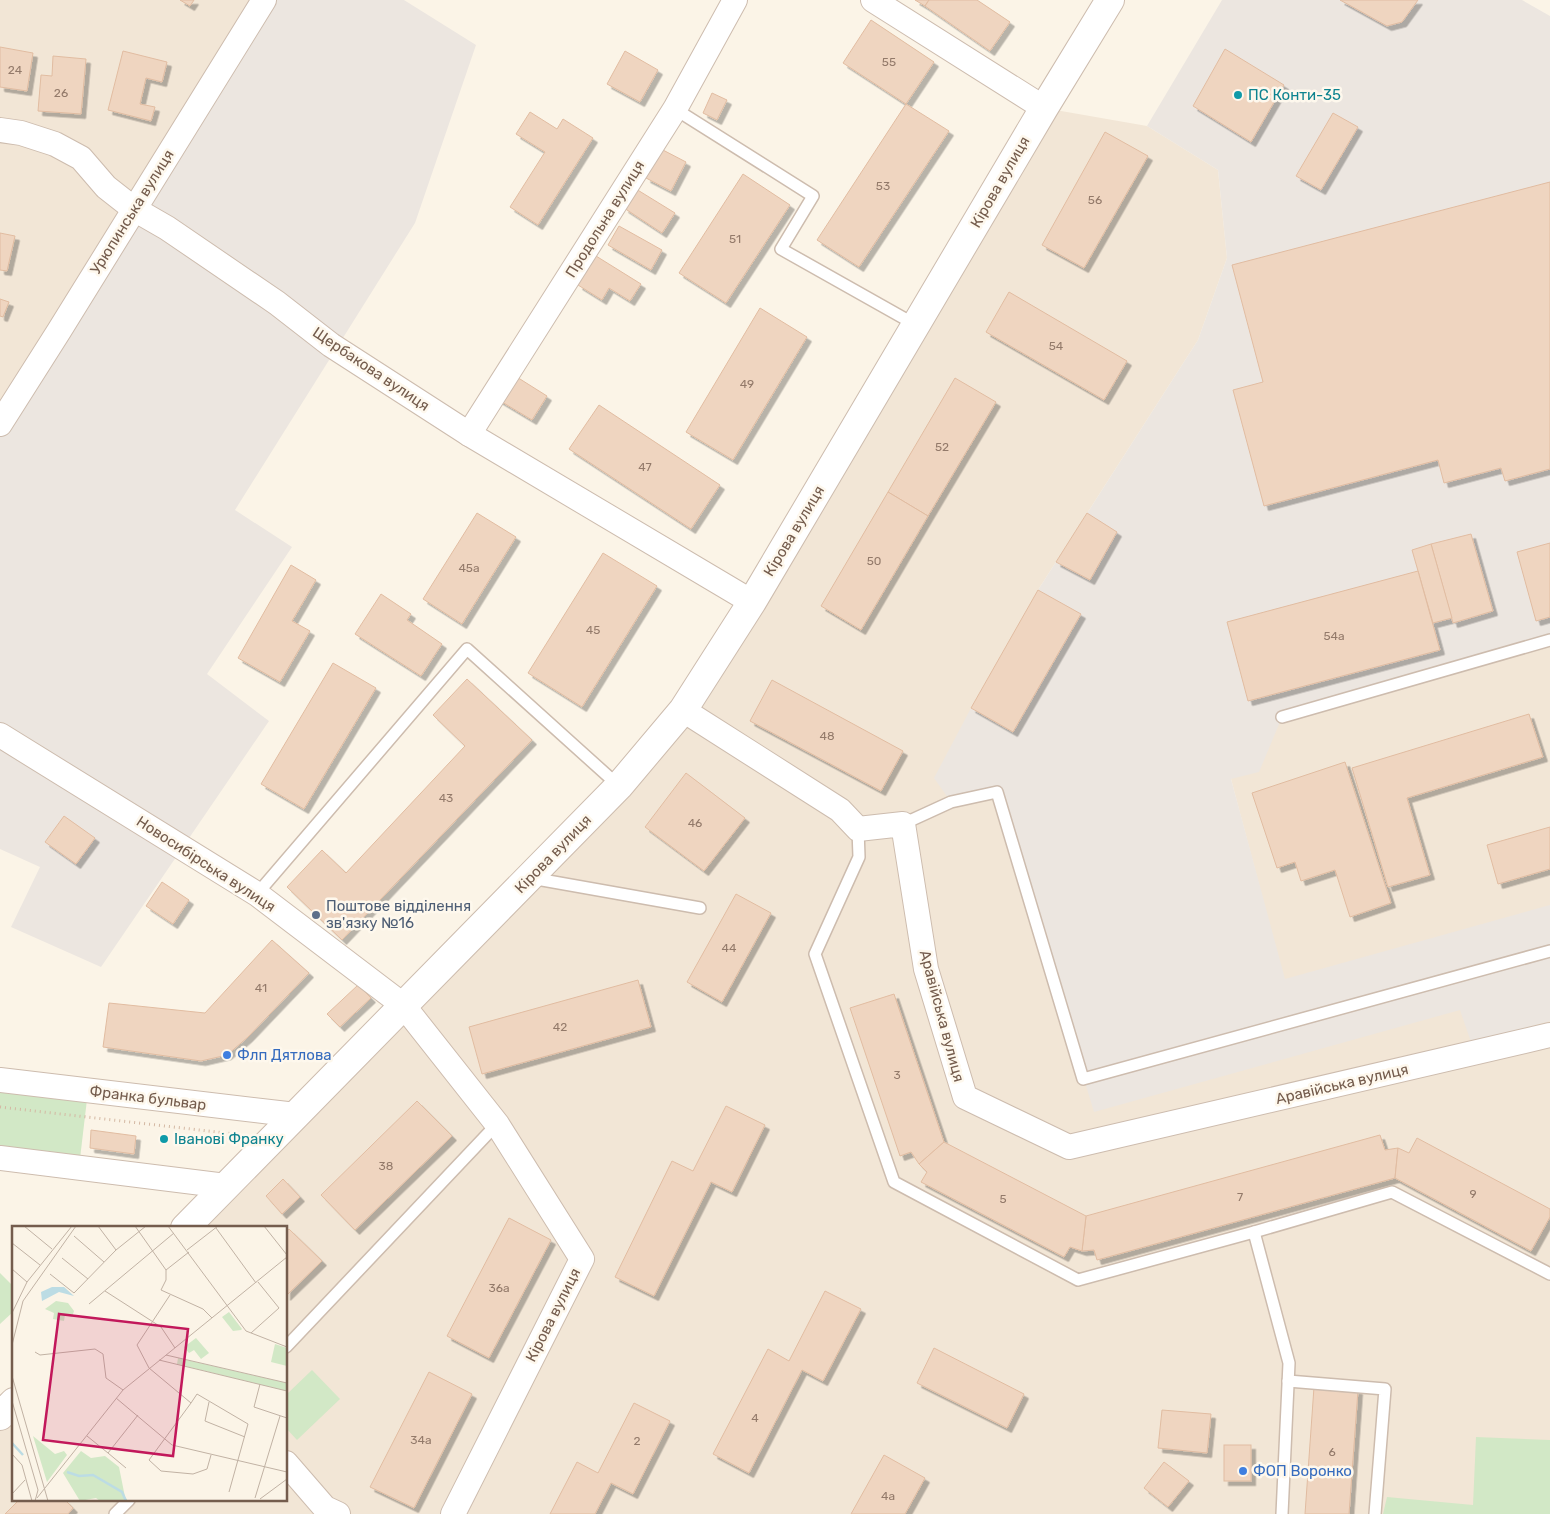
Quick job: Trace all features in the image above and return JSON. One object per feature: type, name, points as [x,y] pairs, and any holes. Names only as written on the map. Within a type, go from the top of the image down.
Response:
[{"type":"street","name":"Урюпинська вулиця","points":[[0,424],[264,0]]},
{"type":"street","name":"Продольна вулиця","points":[[469,434],[675,109],[735,0]]},
{"type":"street","points":[[874,0],[1044,108]]},
{"type":"street","name":"Кірова вулиця","points":[[187,1226],[620,786],[684,710],[752,602],[1044,108],[1110,0]]},
{"type":"street","name":"Щербакова вулиця","points":[[0,130],[21,133],[46,141],[81,158],[106,187],[134,209],[167,228],[277,303],[330,345],[469,434],[752,602]]},
{"type":"street","points":[[684,710],[840,810],[858,830],[903,824]]},
{"type":"street","name":"Новосибірська вулиця","points":[[0,736],[258,894],[404,1005]]},
{"type":"street","name":"Аравійська вулиця","points":[[903,824],[926,969],[965,1096],[1069,1148],[1550,1035]]},
{"type":"street","name":"Кірова вулиця","points":[[404,1005],[497,1124],[582,1258],[453,1514]]},
{"type":"street","name":"Франка бульвар","points":[[0,1080],[296,1115]]},
{"type":"street","points":[[0,1158],[226,1186]]},
{"type":"street","points":[[0,1416],[12,1404]]},
{"type":"street","points":[[288,1465],[325,1508],[338,1514]]},
{"type":"lane","points":[[675,109],[813,196],[781,248],[916,325]]},
{"type":"lane","points":[[1282,717],[1550,640]]},
{"type":"lane","points":[[258,894],[468,649],[620,786]]},
{"type":"lane","points":[[903,824],[951,802],[996,792],[1083,1079],[1550,951]]},
{"type":"lane","points":[[858,830],[859,857],[814,954],[894,1182],[1078,1280],[1392,1192],[1550,1274]]},
{"type":"lane","points":[[529,878],[700,908]]},
{"type":"lane","points":[[288,1345],[497,1124]]},
{"type":"lane","points":[[1254,1232],[1289,1363],[1282,1514]]},
{"type":"lane","points":[[1288,1381],[1385,1389],[1374,1514]]},
{"type":"lane","points":[[115,1514],[128,1502]]},
{"type":"path","points":[[0,1107],[272,1139]]},
{"type":"shaded area","points":[[0,0],[264,0],[0,424]]},
{"type":"shaded area","points":[[264,0],[404,0],[476,45],[415,223],[235,510],[292,547],[207,674],[269,721],[101,967],[11,927],[40,867],[0,849],[0,424]]},
{"type":"shaded area","points":[[1222,0],[1522,0],[1550,16],[1550,640],[1282,717],[1259,772],[1231,779],[1285,979],[1550,905],[1550,1021],[1471,1042],[1460,1010],[1094,1112],[997,793],[951,802],[934,778],[971,708],[1038,590],[1198,340],[1227,258],[1218,170],[1147,126]]},
{"type":"shaded area","points":[[1044,108],[1147,126],[1218,170],[1227,258],[1198,340],[1038,590],[997,792],[1284,979],[1231,779],[1282,717],[1550,640],[1550,1514],[0,1514],[0,1416],[12,1404],[12,1502],[288,1502],[288,1226],[187,1226],[683,710]]},
{"type":"green space","points":[[0,1080],[88,1091],[79,1167],[0,1158]]},
{"type":"green space","points":[[0,1273],[12,1285],[12,1313],[0,1324]]},
{"type":"green space","points":[[312,1370],[340,1399],[297,1440],[288,1430],[288,1393]]},
{"type":"green space","points":[[1476,1437],[1550,1440],[1550,1514],[1383,1514],[1387,1497],[1473,1505]]},
{"type":"building","points":[[180,0],[194,0],[190,6]]},
{"type":"building","points":[[915,0],[929,0],[925,6]]},
{"type":"building","points":[[929,0],[977,0],[1010,22],[990,51],[925,6]]},
{"type":"building","points":[[1340,0],[1418,0],[1402,22],[1387,26]]},
{"type":"building","points":[[871,20],[934,62],[906,104],[843,63]]},
{"type":"building","points":[[0,47],[33,53],[27,91],[0,87]]},
{"type":"building","name":"ПС Конти-35","points":[[1225,49],[1284,85],[1251,142],[1193,106]]},
{"type":"building","points":[[123,51],[167,62],[162,82],[146,78],[140,104],[155,107],[151,121],[108,110]]},
{"type":"building","points":[[625,51],[658,70],[640,102],[607,84]]},
{"type":"building","points":[[53,56],[86,59],[81,114],[38,111],[41,75],[52,76]]},
{"type":"building","points":[[712,93],[727,100],[717,120],[703,113]]},
{"type":"building","points":[[906,104],[949,131],[859,267],[817,240]]},
{"type":"building","points":[[530,112],[557,129],[563,119],[593,138],[538,225],[510,207],[545,152],[516,134]]},
{"type":"building","points":[[1333,113],[1358,127],[1321,190],[1296,176]]},
{"type":"building","points":[[1105,132],[1148,156],[1084,268],[1042,245]]},
{"type":"building","points":[[661,149],[686,162],[671,191],[646,178]]},
{"type":"building","points":[[743,174],[790,205],[726,303],[679,273]]},
{"type":"building","points":[[1550,182],[1550,469],[1505,481],[1501,468],[1444,483],[1438,460],[1264,506],[1233,390],[1263,382],[1232,265]]},
{"type":"building","points":[[636,189],[675,213],[662,233],[624,208]]},
{"type":"building","points":[[619,226],[662,250],[651,270],[608,245]]},
{"type":"building","points":[[0,233],[15,236],[7,271],[0,270]]},
{"type":"building","points":[[596,256],[641,284],[630,301],[609,288],[602,300],[578,285]]},
{"type":"building","points":[[1009,292],[1127,361],[1104,400],[986,332]]},
{"type":"building","points":[[0,299],[9,302],[3,317],[0,316]]},
{"type":"building","points":[[760,308],[807,337],[733,460],[686,432]]},
{"type":"building","points":[[512,374],[547,396],[532,420],[497,399]]},
{"type":"building","points":[[955,378],[996,402],[928,516],[888,492]]},
{"type":"building","points":[[599,405],[720,485],[691,529],[569,449]]},
{"type":"building","points":[[888,492],[928,516],[861,630],[821,606]]},
{"type":"building","points":[[477,513],[516,537],[462,624],[423,599]]},
{"type":"building","points":[[1087,513],[1117,532],[1090,580],[1056,562]]},
{"type":"building","points":[[1471,534],[1493,611],[1453,623],[1431,544]]},
{"type":"building","points":[[1550,543],[1550,617],[1536,621],[1517,552]]},
{"type":"building","points":[[1431,544],[1452,618],[1433,623],[1412,550]]},
{"type":"building","points":[[603,553],[657,586],[582,707],[528,673]]},
{"type":"building","points":[[291,565],[316,580],[292,621],[310,631],[280,682],[238,658]]},
{"type":"building","points":[[1418,571],[1440,650],[1248,701],[1227,622]]},
{"type":"building","points":[[1038,590],[1081,614],[1013,732],[971,708]]},
{"type":"building","points":[[381,594],[411,614],[407,620],[442,644],[421,676],[355,634]]},
{"type":"building","points":[[333,663],[376,688],[304,809],[261,784]]},
{"type":"building","points":[[467,679],[532,740],[342,940],[287,887],[322,850],[346,873],[465,746],[433,715]]},
{"type":"building","points":[[772,680],[903,751],[881,791],[750,721]]},
{"type":"building","points":[[1529,714],[1543,757],[1407,798],[1430,875],[1388,887],[1352,768]]},
{"type":"building","points":[[1345,762],[1391,903],[1350,917],[1335,870],[1301,881],[1295,862],[1277,868],[1252,793]]},
{"type":"building","points":[[686,773],[745,818],[704,871],[645,827]]},
{"type":"building","points":[[64,816],[95,838],[76,864],[45,842]]},
{"type":"building","points":[[1550,827],[1550,869],[1498,884],[1487,845]]},
{"type":"building","points":[[162,882],[189,900],[173,924],[146,906]]},
{"type":"building","points":[[736,894],[771,913],[722,1002],[687,982]]},
{"type":"building","points":[[272,940],[309,973],[248,1037],[227,1055],[201,1061],[103,1047],[109,1003],[205,1013]]},
{"type":"building","points":[[638,980],[651,1027],[482,1074],[469,1027]]},
{"type":"building","points":[[358,985],[371,998],[340,1027],[327,1014]]},
{"type":"building","points":[[894,994],[944,1142],[919,1164],[911,1152],[900,1156],[850,1008]]},
{"type":"building","points":[[417,1101],[452,1136],[355,1230],[321,1195]]},
{"type":"building","points":[[726,1106],[765,1125],[732,1192],[711,1182],[654,1296],[615,1277],[672,1161],[693,1171]]},
{"type":"building","points":[[91,1130],[136,1136],[134,1154],[90,1148]]},
{"type":"building","points":[[1380,1135],[1385,1150],[1398,1148],[1395,1178],[1097,1260],[1094,1250],[1082,1251],[1086,1216]]},
{"type":"building","points":[[1417,1138],[1550,1209],[1550,1217],[1531,1251],[1395,1178],[1398,1148],[1409,1153]]},
{"type":"building","points":[[944,1142],[1086,1216],[1082,1251],[1070,1247],[1064,1257],[921,1182],[927,1172],[919,1164]]},
{"type":"building","points":[[283,1179],[300,1197],[282,1214],[266,1196]]},
{"type":"building","points":[[509,1218],[551,1240],[489,1358],[447,1336]]},
{"type":"building","points":[[288,1230],[322,1261],[288,1294]]},
{"type":"building","points":[[825,1291],[861,1309],[823,1381],[802,1370],[749,1473],[713,1454],[768,1349],[789,1361]]},
{"type":"building","points":[[934,1348],[1024,1394],[1007,1428],[917,1383]]},
{"type":"building","points":[[429,1372],[472,1394],[414,1508],[370,1487]]},
{"type":"building","points":[[1314,1387],[1358,1390],[1349,1514],[1305,1514]]},
{"type":"building","points":[[634,1403],[670,1421],[633,1494],[611,1483],[595,1514],[550,1514],[577,1462],[598,1473]]},
{"type":"building","points":[[1162,1410],[1211,1414],[1207,1453],[1158,1448]]},
{"type":"building","points":[[1224,1445],[1251,1445],[1251,1481],[1224,1481]]},
{"type":"building","points":[[884,1455],[925,1478],[905,1514],[851,1514]]},
{"type":"building","points":[[1164,1462],[1189,1481],[1168,1507],[1144,1488]]},
{"type":"building","points":[[17,1502],[67,1502],[73,1508],[68,1514],[5,1514]]},
{"type":"place","name":"ПС Конти-35","points":[[1238,95]]},
{"type":"place","name":"Поштове відділення зв'язку №16","points":[[316,915]]},
{"type":"place","name":"Флп Дятлова","points":[[227,1055]]},
{"type":"place","name":"Іванові Франку","points":[[164,1139]]},
{"type":"place","name":"ФОП Воронко","points":[[1243,1471]]}]
